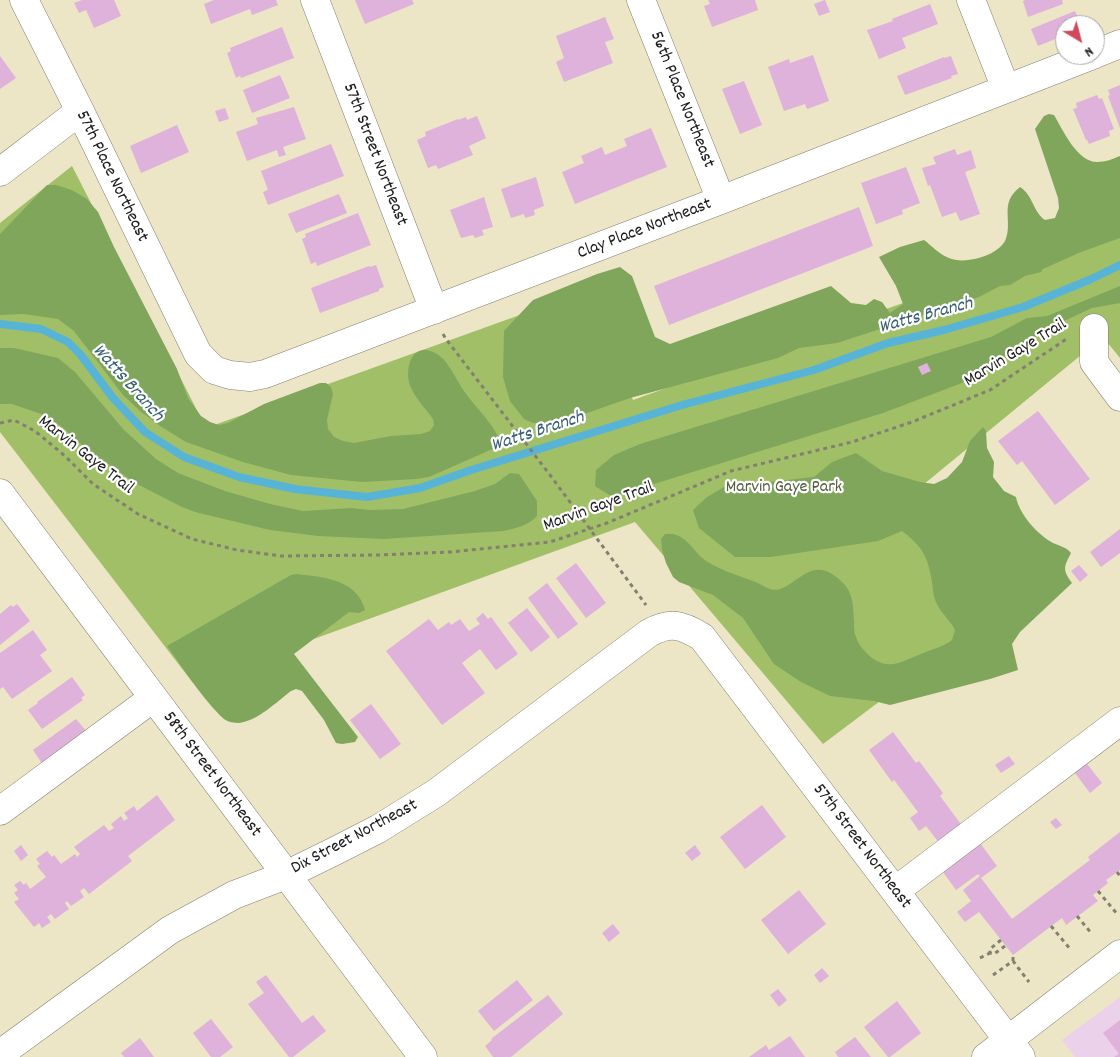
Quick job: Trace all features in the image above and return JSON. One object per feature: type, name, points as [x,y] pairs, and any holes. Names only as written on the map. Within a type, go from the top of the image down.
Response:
[{"type":"street","name":"57th Place Northeast","points":[[24,0],[198,354]]},
{"type":"street","name":"57th Street Northeast","points":[[314,0],[434,310]]},
{"type":"street","name":"56th Place Northeast","points":[[641,0],[721,200]]},
{"type":"street","points":[[971,0],[1006,89]]},
{"type":"street","name":"Clay Place Northeast","points":[[1105,50],[1120,44]]},
{"type":"street","name":"Clay Place Northeast","points":[[198,354],[214,370],[230,375],[250,377],[265,374],[1068,65]]},
{"type":"street","points":[[0,172],[80,111]]},
{"type":"street","points":[[1094,328],[1094,362],[1120,397]]},
{"type":"street","name":"58th Street Northeast","points":[[0,493],[423,1057]]},
{"type":"street","name":"57th Street Northeast","points":[[660,627],[673,625],[685,627],[702,637],[1014,1049]]},
{"type":"street","name":"Dix Street Northeast","points":[[0,1054],[170,930],[234,895],[286,875],[378,829],[436,793],[649,633],[660,627]]},
{"type":"street","points":[[0,811],[153,698]]},
{"type":"street","points":[[895,890],[1120,721]]},
{"type":"street","points":[[986,1057],[1014,1049],[1120,954]]},
{"type":"path","points":[[434,310],[446,339],[640,596],[660,627]]},
{"type":"path","name":"Marvin Gaye Trail","points":[[0,423],[14,420],[35,431],[94,484],[138,514],[192,539],[237,550],[280,556],[450,552],[550,542],[589,529],[731,471],[852,442],[912,422],[990,390],[1074,334],[1094,328]]},
{"type":"path","points":[[1117,872],[1120,876]]},
{"type":"path","points":[[1098,891],[1118,915]]},
{"type":"path","points":[[1077,916],[1092,934]]},
{"type":"path","points":[[1051,926],[1071,950]]},
{"type":"path","points":[[990,953],[990,948],[1001,940]]},
{"type":"path","points":[[980,958],[990,953],[994,954],[1005,946]]},
{"type":"path","points":[[1013,956],[1013,961],[1029,982]]},
{"type":"path","points":[[993,975],[1013,961]]},
{"type":"shaded area","points":[[1120,997],[1120,1057],[1075,1057],[1062,1040]]},
{"type":"green space","points":[[1054,115],[1071,144],[1083,157],[1097,162],[1120,156],[1120,238],[1081,252],[1043,269],[1041,272],[1025,276],[1010,285],[1000,286],[979,297],[837,343],[799,348],[778,358],[630,398],[573,418],[533,423],[524,419],[510,401],[503,377],[504,331],[533,300],[597,274],[620,267],[632,276],[655,337],[670,344],[831,286],[851,303],[866,305],[874,299],[882,302],[890,313],[903,304],[896,286],[879,257],[900,247],[924,240],[942,255],[955,260],[971,260],[988,255],[1005,241],[1008,227],[1008,206],[1013,193],[1020,187],[1028,194],[1041,217],[1045,220],[1055,218],[1059,208],[1058,198],[1035,129],[1044,116]]},
{"type":"green space","name":"Marvin Gaye Park","points":[[72,166],[206,428],[592,289],[633,400],[1120,225],[1120,358],[1103,337],[918,489],[1001,610],[823,744],[635,522],[193,683],[0,432],[0,223]]},
{"type":"green space","points":[[47,185],[56,185],[72,190],[87,199],[98,212],[177,369],[188,398],[201,416],[210,422],[219,425],[228,423],[264,404],[320,383],[326,383],[331,387],[333,394],[327,420],[328,429],[334,437],[354,443],[391,436],[421,434],[430,431],[434,425],[433,419],[413,392],[408,373],[409,365],[416,353],[421,350],[428,350],[437,354],[445,361],[464,391],[492,427],[500,440],[497,447],[429,477],[362,482],[291,475],[243,462],[186,442],[160,426],[123,395],[74,331],[58,319],[24,314],[0,315],[0,234]]},
{"type":"green space","points":[[1120,286],[1120,303],[1092,308],[1049,328],[962,383],[883,413],[625,493],[611,496],[595,486],[596,470],[614,455],[640,444],[991,337],[1027,318],[1047,316]]},
{"type":"green space","points":[[0,348],[14,348],[58,358],[75,372],[124,430],[156,459],[178,473],[225,491],[303,511],[352,508],[369,510],[403,509],[475,491],[495,484],[510,473],[519,474],[537,501],[537,516],[517,528],[503,531],[384,539],[318,536],[270,530],[195,512],[135,483],[83,446],[61,426],[41,414],[12,404],[0,404]]},
{"type":"green space","points":[[983,427],[986,431],[987,448],[994,462],[993,477],[1004,491],[1016,497],[1025,517],[1035,529],[1053,543],[1071,553],[1065,571],[1072,583],[1020,632],[1012,644],[1018,670],[890,705],[874,701],[830,696],[801,682],[774,664],[743,618],[713,595],[679,582],[673,577],[666,563],[661,539],[665,534],[671,534],[681,537],[706,561],[770,589],[777,590],[806,573],[814,570],[823,570],[839,579],[848,589],[852,600],[855,635],[861,646],[872,658],[885,664],[896,664],[941,646],[952,640],[955,630],[935,600],[929,566],[923,553],[915,542],[902,531],[878,541],[771,557],[735,557],[699,528],[693,510],[707,497],[724,487],[814,477],[832,462],[856,453],[882,471],[934,484],[947,478],[962,462],[970,441]]},
{"type":"green space","points":[[296,574],[328,579],[347,586],[361,600],[365,610],[359,613],[349,612],[294,654],[358,737],[355,742],[336,743],[324,720],[302,691],[296,689],[253,718],[239,723],[226,720],[216,712],[201,694],[167,646],[291,575]]},
{"type":"building","points":[[82,0],[114,0],[121,16],[94,28],[86,10],[79,13],[74,3]]},
{"type":"building","points":[[214,0],[276,0],[278,5],[252,15],[250,9],[211,24],[204,4]]},
{"type":"building","points":[[355,0],[412,0],[414,4],[365,24]]},
{"type":"building","points":[[708,0],[755,0],[758,10],[712,27],[704,6],[710,4]]},
{"type":"building","points":[[825,0],[830,12],[819,16],[814,4]]},
{"type":"building","points":[[1062,0],[1063,4],[1028,17],[1023,1]]},
{"type":"building","points":[[930,4],[938,24],[902,38],[906,48],[879,59],[867,30],[893,21],[892,19]]},
{"type":"building","points":[[1075,11],[1077,15],[1065,15]]},
{"type":"building","points":[[605,17],[614,39],[605,42],[613,63],[564,82],[556,62],[564,58],[556,36]]},
{"type":"building","points":[[1055,19],[1055,39],[1038,46],[1031,29]]},
{"type":"building","points":[[282,27],[294,58],[241,78],[240,76],[236,78],[227,53],[231,51],[230,48]]},
{"type":"building","points":[[813,55],[829,101],[807,109],[805,104],[784,111],[768,67],[789,59],[790,63]]},
{"type":"building","points":[[0,56],[16,78],[0,89]]},
{"type":"building","points":[[951,56],[958,74],[951,76],[952,78],[905,95],[897,76]]},
{"type":"building","points":[[280,75],[290,98],[252,113],[243,90]]},
{"type":"building","points":[[744,81],[762,125],[740,134],[722,89]]},
{"type":"building","points":[[1120,85],[1120,128],[1108,96],[1110,95],[1108,90]]},
{"type":"building","points":[[1097,95],[1099,99],[1102,98],[1114,129],[1109,131],[1110,136],[1089,144],[1073,109],[1077,108],[1076,103]]},
{"type":"building","points":[[294,107],[306,139],[283,147],[286,155],[279,157],[277,150],[247,161],[236,132],[258,124],[256,118]]},
{"type":"building","points":[[225,108],[229,119],[219,122],[215,111]]},
{"type":"building","points":[[477,116],[486,138],[469,146],[473,155],[438,169],[436,165],[428,168],[417,140],[426,136],[425,132],[458,119],[466,117],[467,120]]},
{"type":"building","points":[[177,125],[189,152],[141,173],[130,146]]},
{"type":"building","points":[[651,128],[667,167],[575,204],[562,172],[584,163],[581,156],[602,147],[605,155],[627,146],[624,139]]},
{"type":"building","points":[[331,144],[344,176],[268,205],[263,192],[268,190],[261,171]]},
{"type":"building","points":[[955,149],[957,155],[971,150],[976,168],[965,172],[980,214],[960,221],[956,212],[942,217],[922,168],[936,164],[933,157]]},
{"type":"building","points":[[906,167],[920,203],[902,210],[903,214],[876,224],[861,183]]},
{"type":"building","points":[[536,177],[544,206],[534,210],[535,215],[525,218],[524,214],[511,218],[501,189]]},
{"type":"building","points":[[339,194],[347,213],[296,233],[288,214]]},
{"type":"building","points":[[484,197],[493,227],[482,230],[484,235],[475,238],[473,235],[461,238],[450,210]]},
{"type":"building","points":[[859,207],[873,246],[669,325],[654,286]]},
{"type":"building","points":[[358,213],[371,245],[317,266],[316,262],[311,264],[302,239],[306,237],[305,234]]},
{"type":"building","points":[[376,265],[384,287],[379,289],[379,291],[320,313],[311,288]]},
{"type":"building","points":[[927,363],[931,371],[922,375],[918,367]]},
{"type":"building","points":[[1038,411],[1090,479],[1055,505],[1022,461],[1017,465],[998,441]]},
{"type":"building","points":[[1120,529],[1120,553],[1101,567],[1090,552]]},
{"type":"building","points":[[576,563],[606,603],[586,618],[556,578]]},
{"type":"building","points":[[1079,565],[1088,575],[1080,582],[1071,571]]},
{"type":"building","points":[[547,583],[578,624],[558,639],[528,598]]},
{"type":"building","points":[[17,604],[30,621],[0,645],[0,614],[11,605],[13,607]]},
{"type":"building","points":[[527,608],[550,637],[531,652],[508,623]]},
{"type":"building","points":[[483,613],[488,619],[491,617],[518,654],[496,670],[480,649],[462,663],[485,693],[442,725],[386,651],[429,619],[438,630],[449,622],[451,625],[460,619],[469,631],[480,624],[476,619]]},
{"type":"building","points":[[33,630],[47,650],[40,655],[52,671],[12,699],[3,687],[0,689],[0,653]]},
{"type":"building","points":[[72,677],[85,695],[81,698],[83,700],[42,729],[28,710]]},
{"type":"building","points":[[371,704],[401,744],[380,759],[350,720]]},
{"type":"building","points":[[76,719],[87,732],[43,765],[33,750]]},
{"type":"building","points":[[893,732],[916,763],[919,761],[943,793],[940,796],[963,827],[940,844],[926,826],[919,831],[910,818],[918,812],[894,780],[892,782],[869,750]]},
{"type":"building","points":[[1009,756],[1015,764],[1001,773],[995,765]]},
{"type":"building","points":[[1084,760],[1102,783],[1090,793],[1072,769]]},
{"type":"building","points":[[157,795],[175,820],[128,856],[132,861],[89,894],[84,888],[80,891],[84,897],[71,906],[67,901],[65,903],[69,909],[55,919],[51,914],[47,917],[51,922],[42,928],[39,923],[34,927],[14,902],[19,899],[14,893],[18,890],[14,885],[20,881],[24,885],[26,883],[30,889],[46,877],[37,866],[40,864],[36,859],[47,851],[52,857],[54,855],[61,864],[75,854],[77,857],[80,854],[74,847],[104,825],[109,831],[114,828],[111,824],[121,816],[124,821],[128,818],[124,813],[134,806],[137,811]]},
{"type":"building","points":[[762,805],[786,837],[745,869],[720,837]]},
{"type":"building","points":[[1056,818],[1062,825],[1056,829],[1050,822]]},
{"type":"building","points":[[1120,832],[1120,870],[1106,880],[1108,883],[1093,895],[1098,901],[1066,925],[1062,918],[1013,955],[979,912],[965,922],[957,912],[971,901],[963,890],[980,876],[978,874],[956,890],[943,872],[980,843],[997,866],[981,878],[1012,919],[1090,860],[1088,857]]},
{"type":"building","points":[[21,845],[28,855],[21,861],[14,851]]},
{"type":"building","points":[[695,845],[701,854],[692,861],[685,853]]},
{"type":"building","points":[[799,890],[826,924],[788,954],[761,920]]},
{"type":"building","points":[[613,924],[620,933],[609,942],[602,933]]},
{"type":"building","points":[[822,968],[829,976],[820,983],[814,975]]},
{"type":"building","points":[[266,975],[302,1023],[313,1015],[326,1031],[293,1057],[289,1057],[248,1004],[264,993],[256,982]]},
{"type":"building","points":[[517,980],[533,1000],[494,1031],[478,1011]]},
{"type":"building","points":[[778,989],[787,1000],[779,1007],[770,995]]},
{"type":"building","points":[[548,995],[563,1014],[511,1057],[493,1057],[485,1046],[491,1039]]},
{"type":"building","points":[[897,1001],[921,1033],[888,1057],[864,1027]]},
{"type":"building","points":[[211,1019],[233,1047],[220,1057],[211,1057],[193,1033]]},
{"type":"building","points":[[1120,1020],[1120,1057],[1114,1057],[1119,1054],[1103,1033]]},
{"type":"building","points":[[790,1036],[805,1057],[749,1057],[766,1045],[769,1050]]},
{"type":"building","points":[[855,1037],[871,1057],[838,1057],[835,1052]]},
{"type":"building","points":[[140,1038],[154,1057],[124,1057],[121,1053]]},
{"type":"waterway","name":"Watts Branch","points":[[0,324],[41,329],[68,342],[80,354],[113,398],[145,432],[184,457],[239,477],[295,489],[367,497],[420,488],[471,470],[682,405],[814,370],[888,343],[944,330],[1023,307],[1120,265]]}]
